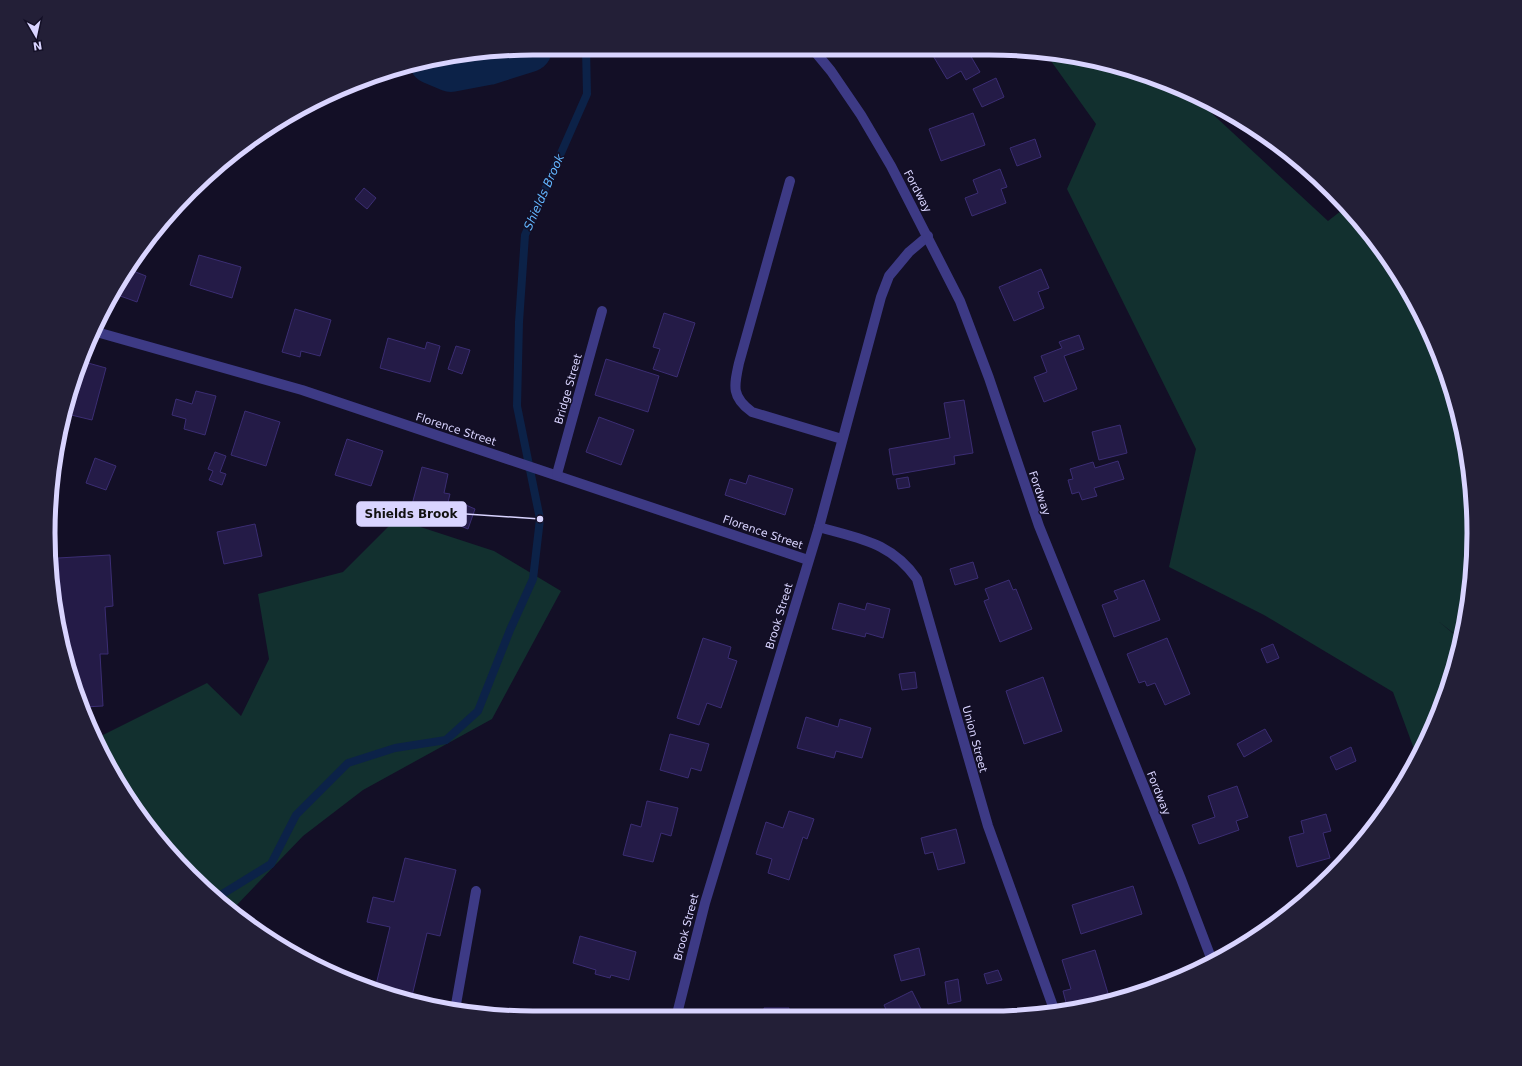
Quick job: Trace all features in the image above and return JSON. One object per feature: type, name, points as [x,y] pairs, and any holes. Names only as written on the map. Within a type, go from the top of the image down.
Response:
[{"type":"street","name":"Fordway","points":[[818,55],[831,71],[861,115],[891,166],[960,301],[989,378],[1038,526],[1181,879],[1210,956]]},
{"type":"street","points":[[790,181],[739,363],[735,381],[735,394],[742,405],[752,412],[842,440]]},
{"type":"street","name":"Brook Street","points":[[678,1011],[705,903],[819,527],[881,297],[889,276],[909,252],[928,236]]},
{"type":"street","name":"Bridge Street","points":[[557,474],[602,311]]},
{"type":"street","name":"Florence Street","points":[[99,333],[302,390],[557,474],[808,560]]},
{"type":"street","name":"Union Street","points":[[819,527],[857,538],[885,549],[900,558],[917,579],[988,826],[1053,1007]]},
{"type":"street","points":[[456,1005],[476,890]]},
{"type":"green space","points":[[1052,59],[1082,64],[1113,71],[1172,91],[1204,106],[1328,221],[1341,211],[1368,242],[1386,267],[1418,322],[1442,379],[1451,409],[1463,471],[1467,533],[1463,595],[1456,635],[1438,621],[1456,636],[1451,657],[1431,716],[1415,750],[1393,692],[1264,615],[1169,567],[1196,449],[1067,189],[1096,124],[1051,61]]},
{"type":"green space","points":[[396,519],[494,551],[561,591],[492,719],[363,790],[303,836],[235,906],[195,871],[154,824],[119,772],[103,742],[103,735],[207,683],[241,716],[269,659],[258,594],[343,572]]},
{"type":"building","points":[[933,55],[970,55],[980,72],[966,80],[961,71],[947,79]]},
{"type":"building","points":[[996,78],[1004,97],[982,107],[973,89]]},
{"type":"building","points":[[973,113],[985,145],[941,161],[929,129]]},
{"type":"building","points":[[1035,139],[1041,157],[1017,166],[1010,148]]},
{"type":"building","points":[[1000,169],[1007,187],[1001,189],[1006,203],[972,216],[965,198],[978,193],[973,180]]},
{"type":"building","points":[[364,188],[376,198],[367,209],[355,199]]},
{"type":"building","points":[[199,255],[241,267],[232,298],[190,285]]},
{"type":"building","points":[[1041,269],[1049,288],[1038,292],[1044,308],[1014,321],[999,287]]},
{"type":"building","points":[[133,271],[146,276],[137,302],[118,295]]},
{"type":"building","points":[[295,309],[331,320],[320,356],[301,351],[300,357],[282,352]]},
{"type":"building","points":[[664,313],[695,323],[677,377],[653,369],[660,349],[653,347]]},
{"type":"building","points":[[1079,335],[1084,349],[1064,356],[1077,389],[1044,402],[1034,377],[1047,372],[1041,356],[1062,348],[1059,342]]},
{"type":"building","points":[[388,338],[425,349],[427,342],[440,346],[430,382],[380,368]]},
{"type":"building","points":[[456,346],[470,350],[462,374],[448,369]]},
{"type":"building","points":[[606,359],[659,376],[648,412],[595,395]]},
{"type":"building","points":[[86,362],[106,368],[92,420],[70,415]]},
{"type":"building","points":[[196,391],[216,396],[205,435],[184,429],[186,419],[172,415],[176,399],[192,404]]},
{"type":"building","points":[[964,400],[973,453],[954,456],[955,464],[893,475],[889,449],[950,438],[944,403]]},
{"type":"building","points":[[245,411],[280,422],[266,466],[231,455]]},
{"type":"building","points":[[599,417],[634,430],[621,465],[586,452]]},
{"type":"building","points":[[1120,425],[1127,453],[1099,460],[1092,432]]},
{"type":"building","points":[[347,439],[383,451],[371,486],[335,475]]},
{"type":"building","points":[[215,452],[226,456],[220,472],[226,474],[222,485],[209,480],[213,471],[208,469]]},
{"type":"building","points":[[95,458],[116,466],[106,490],[86,483]]},
{"type":"building","points":[[1118,461],[1124,479],[1094,488],[1097,496],[1082,500],[1079,492],[1072,494],[1068,480],[1073,479],[1070,469],[1093,462],[1095,468]]},
{"type":"building","points":[[422,467],[448,474],[444,493],[450,494],[446,510],[437,508],[433,522],[409,516]]},
{"type":"building","points":[[749,475],[793,489],[785,515],[725,495],[730,479],[746,484]]},
{"type":"building","points":[[908,477],[910,487],[898,489],[896,479]]},
{"type":"building","points":[[459,502],[475,509],[468,529],[451,522]]},
{"type":"building","points":[[255,524],[262,556],[224,564],[217,532]]},
{"type":"building","points":[[110,555],[113,606],[105,607],[108,654],[100,654],[103,706],[88,707],[80,687],[64,626],[60,603],[58,558]]},
{"type":"building","points":[[973,562],[978,578],[955,585],[950,569]]},
{"type":"building","points":[[1009,580],[1013,590],[1016,589],[1032,629],[1000,642],[984,601],[989,599],[985,589]]},
{"type":"building","points":[[1144,580],[1160,620],[1114,637],[1102,605],[1118,599],[1114,591]]},
{"type":"building","points":[[839,603],[865,610],[867,603],[890,609],[883,638],[866,633],[865,637],[832,629]]},
{"type":"building","points":[[703,638],[731,647],[728,658],[737,661],[721,708],[707,703],[699,725],[677,718]]},
{"type":"building","points":[[1167,638],[1190,694],[1165,705],[1155,683],[1147,686],[1145,681],[1139,683],[1127,654]]},
{"type":"building","points":[[1273,644],[1279,658],[1267,663],[1261,649]]},
{"type":"building","points":[[915,672],[917,688],[902,690],[899,674]]},
{"type":"building","points":[[1043,677],[1062,731],[1024,744],[1006,691]]},
{"type":"building","points":[[806,717],[838,727],[840,719],[871,728],[862,758],[836,751],[834,758],[797,748]]},
{"type":"building","points":[[1265,729],[1272,741],[1244,757],[1237,744]]},
{"type":"building","points":[[670,734],[709,744],[701,771],[691,768],[688,778],[660,770]]},
{"type":"building","points":[[1351,747],[1356,761],[1336,770],[1330,757]]},
{"type":"building","points":[[1237,786],[1248,817],[1236,821],[1239,830],[1199,844],[1192,825],[1215,817],[1208,796]]},
{"type":"building","points":[[647,801],[678,808],[671,836],[661,833],[653,862],[623,855],[631,824],[641,827]]},
{"type":"building","points":[[789,811],[814,819],[807,839],[803,837],[789,880],[768,873],[772,859],[756,854],[766,822],[783,828]]},
{"type":"building","points":[[1326,814],[1331,831],[1323,833],[1330,858],[1297,867],[1289,837],[1304,833],[1301,821]]},
{"type":"building","points":[[956,829],[965,863],[938,870],[933,852],[925,854],[921,838]]},
{"type":"building","points":[[405,858],[456,870],[440,936],[427,933],[412,996],[376,985],[390,927],[367,922],[373,897],[394,902]]},
{"type":"building","points":[[1133,886],[1142,914],[1081,934],[1072,905]]},
{"type":"building","points":[[580,936],[636,952],[629,980],[611,975],[610,978],[595,974],[596,970],[573,963]]},
{"type":"building","points":[[919,948],[925,975],[901,981],[894,955]]},
{"type":"building","points":[[1095,950],[1109,996],[1067,1004],[1063,991],[1071,989],[1062,960]]},
{"type":"building","points":[[998,970],[1002,980],[987,984],[984,974]]},
{"type":"building","points":[[958,979],[961,1001],[948,1004],[945,982]]},
{"type":"building","points":[[912,991],[922,1011],[887,1011],[884,1005]]},
{"type":"building","points":[[764,1008],[789,1008],[789,1011],[764,1011]]},
{"type":"waterway","name":"Shields Brook","points":[[221,895],[271,864],[296,815],[348,763],[395,748],[446,740],[478,711],[510,630],[533,579],[540,519],[517,406],[519,322],[525,235],[587,94],[586,55]]},
{"type":"waterway","points":[[439,64],[451,69],[488,62],[507,56]]},
{"type":"place","name":"Shields Brook","points":[[540,519]]}]
